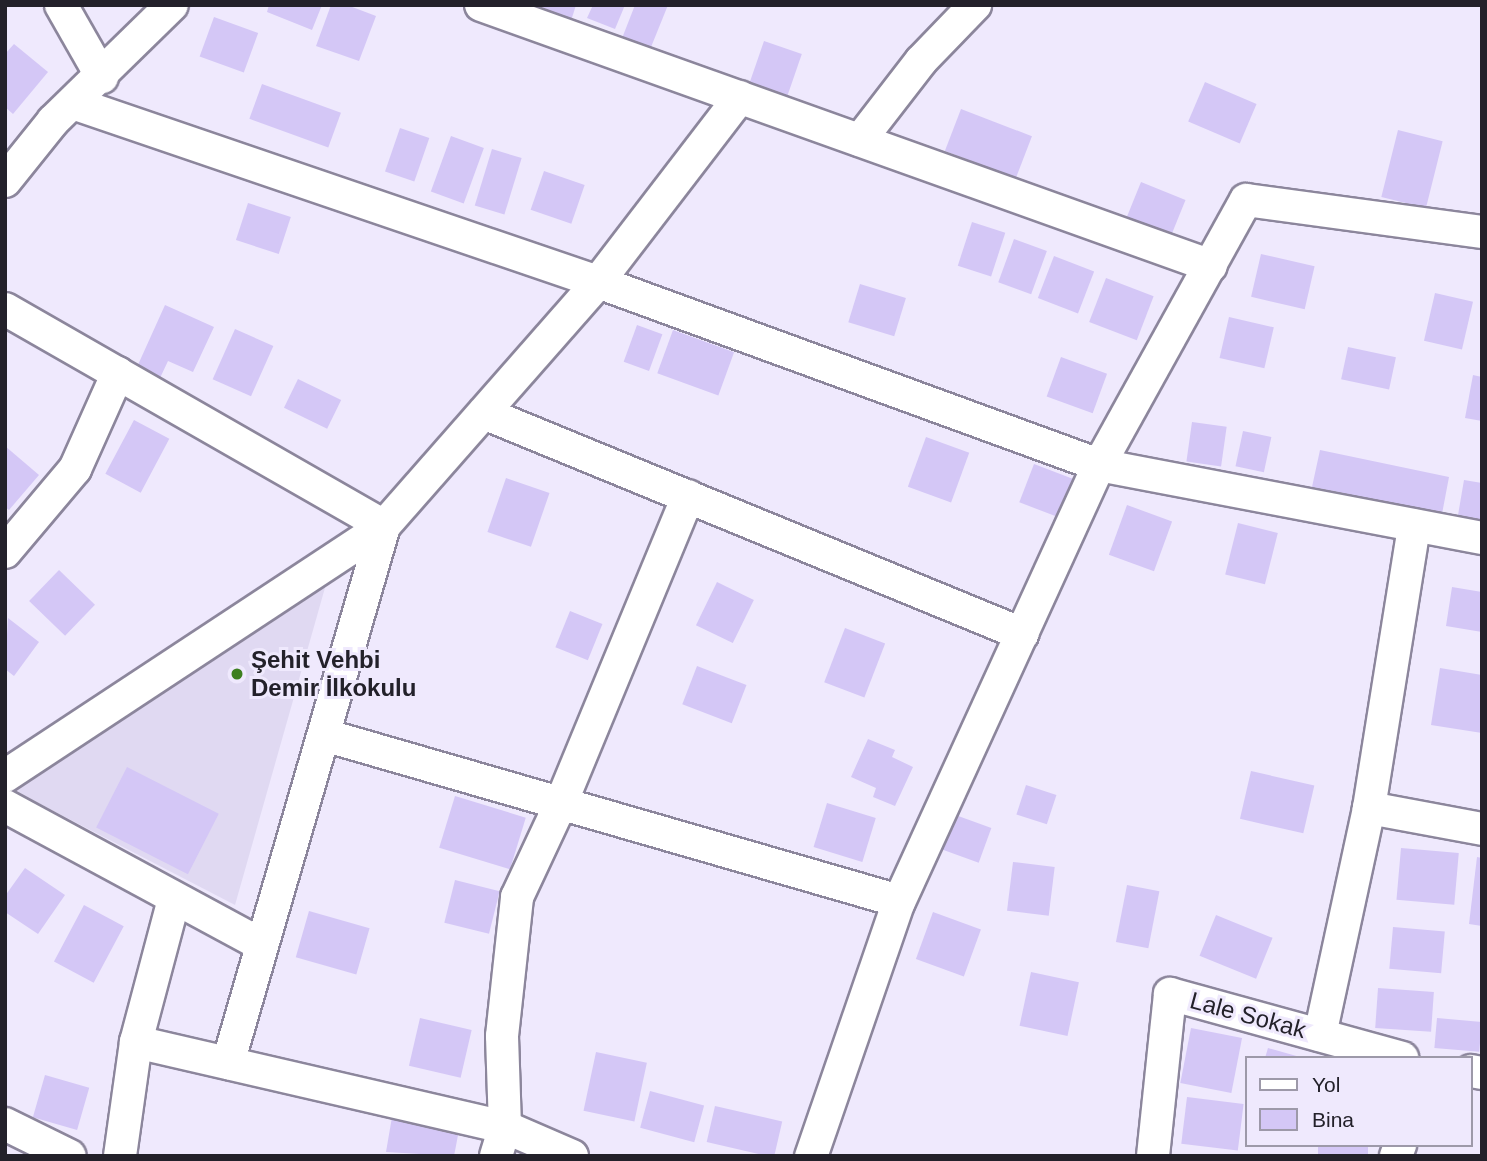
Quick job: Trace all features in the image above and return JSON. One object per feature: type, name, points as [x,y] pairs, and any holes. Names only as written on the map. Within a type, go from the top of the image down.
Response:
[{"type":"street","points":[[61,5],[102,77]]},
{"type":"street","points":[[5,181],[73,103],[172,5]]},
{"type":"street","points":[[481,5],[1212,266]]},
{"type":"street","points":[[860,140],[921,61],[975,5]]},
{"type":"street","points":[[5,776],[384,526],[597,282],[740,97]]},
{"type":"street","points":[[73,103],[597,282],[1099,465],[1482,538]]},
{"type":"street","points":[[811,1156],[899,901],[1099,465],[1212,266],[1246,200],[1482,232]]},
{"type":"street","points":[[5,309],[384,526]]},
{"type":"street","points":[[5,552],[75,469],[118,373]]},
{"type":"street","points":[[484,412],[1021,634]]},
{"type":"street","points":[[501,1142],[502,1036],[517,897],[561,803],[688,496]]},
{"type":"street","points":[[228,1063],[260,944],[384,526]]},
{"type":"street","points":[[1320,1035],[1369,808],[1415,526]]},
{"type":"street","points":[[324,735],[899,901]]},
{"type":"street","points":[[1369,808],[1482,829]]},
{"type":"street","points":[[9,814],[260,944]]},
{"type":"street","points":[[120,1156],[136,1042],[174,899]]},
{"type":"street","name":"Lale Sokak","points":[[1153,1156],[1170,993],[1395,1056]]},
{"type":"street","points":[[136,1042],[228,1063],[501,1142],[572,1156]]},
{"type":"street","points":[[5,1124],[70,1156]]},
{"type":"shaded area","name":"Şehit Vehbi Demir İlkokulu","points":[[334,556],[235,905],[15,791]]},
{"type":"building","points":[[269,5],[322,5],[312,30],[267,12]]},
{"type":"building","points":[[331,5],[347,5],[376,16],[359,61],[316,46]]},
{"type":"building","points":[[543,5],[576,5],[570,24],[540,14]]},
{"type":"building","points":[[593,5],[625,5],[615,29],[587,18]]},
{"type":"building","points":[[635,5],[668,5],[647,57],[619,46]]},
{"type":"building","points":[[214,17],[258,33],[244,73],[200,56]]},
{"type":"building","points":[[764,41],[802,54],[786,100],[748,87]]},
{"type":"building","points":[[14,44],[48,72],[13,114],[5,107],[5,54]]},
{"type":"building","points":[[1205,82],[1257,104],[1240,143],[1188,122]]},
{"type":"building","points":[[262,84],[341,113],[328,147],[249,119]]},
{"type":"building","points":[[961,109],[1032,136],[1016,178],[945,151]]},
{"type":"building","points":[[400,128],[429,138],[414,182],[385,171]]},
{"type":"building","points":[[1398,130],[1443,141],[1426,208],[1381,197]]},
{"type":"building","points":[[451,136],[484,148],[464,203],[431,191]]},
{"type":"building","points":[[492,149],[522,158],[504,214],[475,205]]},
{"type":"building","points":[[544,171],[585,185],[571,224],[531,210]]},
{"type":"building","points":[[1141,182],[1186,200],[1171,237],[1126,219]]},
{"type":"building","points":[[248,203],[291,217],[279,254],[236,240]]},
{"type":"building","points":[[972,222],[1005,233],[991,277],[958,266]]},
{"type":"building","points":[[1014,239],[1047,251],[1031,294],[998,282]]},
{"type":"building","points":[[1261,254],[1315,266],[1305,309],[1251,297]]},
{"type":"building","points":[[1054,256],[1094,271],[1078,313],[1038,298]]},
{"type":"building","points":[[1106,278],[1154,296],[1137,340],[1089,322]]},
{"type":"building","points":[[860,284],[906,298],[894,336],[848,322]]},
{"type":"building","points":[[1435,293],[1473,302],[1462,350],[1424,341]]},
{"type":"building","points":[[165,305],[214,327],[193,372],[168,361],[160,378],[137,367]]},
{"type":"building","points":[[1229,317],[1274,327],[1264,368],[1220,358]]},
{"type":"building","points":[[637,325],[662,334],[649,371],[624,362]]},
{"type":"building","points":[[235,329],[273,346],[251,396],[213,379]]},
{"type":"building","points":[[673,330],[734,352],[718,395],[657,373]]},
{"type":"building","points":[[1348,347],[1396,357],[1389,389],[1341,379]]},
{"type":"building","points":[[1061,357],[1107,374],[1093,413],[1047,396]]},
{"type":"building","points":[[1473,375],[1482,377],[1482,421],[1465,418]]},
{"type":"building","points":[[298,379],[341,400],[327,429],[284,408]]},
{"type":"building","points":[[134,420],[169,439],[141,493],[105,474]]},
{"type":"building","points":[[1192,422],[1227,427],[1221,466],[1186,462]]},
{"type":"building","points":[[1243,431],[1271,437],[1264,472],[1236,466]]},
{"type":"building","points":[[926,437],[969,453],[951,503],[908,487]]},
{"type":"building","points":[[5,446],[39,475],[9,510],[5,507]]},
{"type":"building","points":[[1320,450],[1449,477],[1442,514],[1403,507],[1402,516],[1346,504],[1348,494],[1312,487]]},
{"type":"building","points":[[1034,464],[1078,481],[1063,519],[1019,502]]},
{"type":"building","points":[[506,478],[549,493],[531,547],[487,532]]},
{"type":"building","points":[[1464,480],[1482,483],[1482,526],[1457,521]]},
{"type":"building","points":[[1127,505],[1172,521],[1154,571],[1109,555]]},
{"type":"building","points":[[1238,523],[1278,533],[1265,584],[1225,574]]},
{"type":"building","points":[[59,570],[95,605],[65,636],[29,601]]},
{"type":"building","points":[[717,582],[754,600],[733,643],[696,625]]},
{"type":"building","points":[[1452,587],[1482,592],[1482,632],[1446,626]]},
{"type":"building","points":[[570,611],[602,624],[588,660],[555,647]]},
{"type":"building","points":[[8,618],[39,642],[14,676],[5,669]]},
{"type":"building","points":[[845,628],[885,643],[864,698],[824,682]]},
{"type":"building","points":[[697,666],[746,685],[732,723],[682,704]]},
{"type":"building","points":[[1440,668],[1482,675],[1482,733],[1431,725]]},
{"type":"building","points":[[868,739],[895,750],[892,757],[913,767],[895,806],[873,797],[876,788],[851,777]]},
{"type":"building","points":[[127,767],[219,814],[188,874],[96,828]]},
{"type":"building","points":[[1251,771],[1314,786],[1303,833],[1240,819]]},
{"type":"building","points":[[1026,785],[1056,795],[1047,824],[1016,814]]},
{"type":"building","points":[[455,796],[526,818],[510,869],[439,848]]},
{"type":"building","points":[[827,803],[876,818],[862,862],[814,847]]},
{"type":"building","points":[[950,813],[991,828],[979,863],[937,848]]},
{"type":"building","points":[[1401,848],[1459,853],[1454,905],[1396,900]]},
{"type":"building","points":[[1477,857],[1482,858],[1482,926],[1469,924]]},
{"type":"building","points":[[1013,862],[1055,867],[1049,916],[1007,911]]},
{"type":"building","points":[[25,868],[65,895],[38,934],[5,912],[5,896]]},
{"type":"building","points":[[455,880],[500,891],[489,934],[444,923]]},
{"type":"building","points":[[1127,885],[1159,891],[1148,948],[1116,942]]},
{"type":"building","points":[[84,905],[124,926],[94,983],[54,962]]},
{"type":"building","points":[[309,911],[370,928],[356,975],[296,957]]},
{"type":"building","points":[[933,912],[981,929],[964,976],[916,959]]},
{"type":"building","points":[[1216,915],[1273,938],[1256,979],[1200,956]]},
{"type":"building","points":[[1393,927],[1445,932],[1441,973],[1389,969]]},
{"type":"building","points":[[1031,972],[1079,982],[1067,1036],[1020,1026]]},
{"type":"building","points":[[1378,988],[1434,992],[1431,1032],[1375,1028]]},
{"type":"building","points":[[420,1018],[472,1030],[461,1078],[409,1066]]},
{"type":"building","points":[[1437,1018],[1482,1022],[1479,1052],[1434,1048]]},
{"type":"building","points":[[1191,1028],[1242,1038],[1231,1093],[1180,1083]]},
{"type":"building","points":[[1268,1048],[1296,1056],[1266,1056]]},
{"type":"building","points":[[596,1052],[647,1063],[634,1122],[584,1111]]},
{"type":"building","points":[[45,1075],[89,1088],[77,1130],[33,1117]]},
{"type":"building","points":[[650,1091],[704,1105],[694,1142],[640,1128]]},
{"type":"building","points":[[1187,1097],[1244,1104],[1238,1151],[1181,1144]]},
{"type":"building","points":[[715,1106],[782,1122],[774,1156],[707,1142]]},
{"type":"building","points":[[392,1117],[459,1130],[454,1156],[386,1152]]},
{"type":"building","points":[[1318,1147],[1368,1147],[1368,1156],[1318,1156]]},
{"type":"place","name":"Şehit Vehbi Demir İlkokulu","points":[[237,674]]}]
